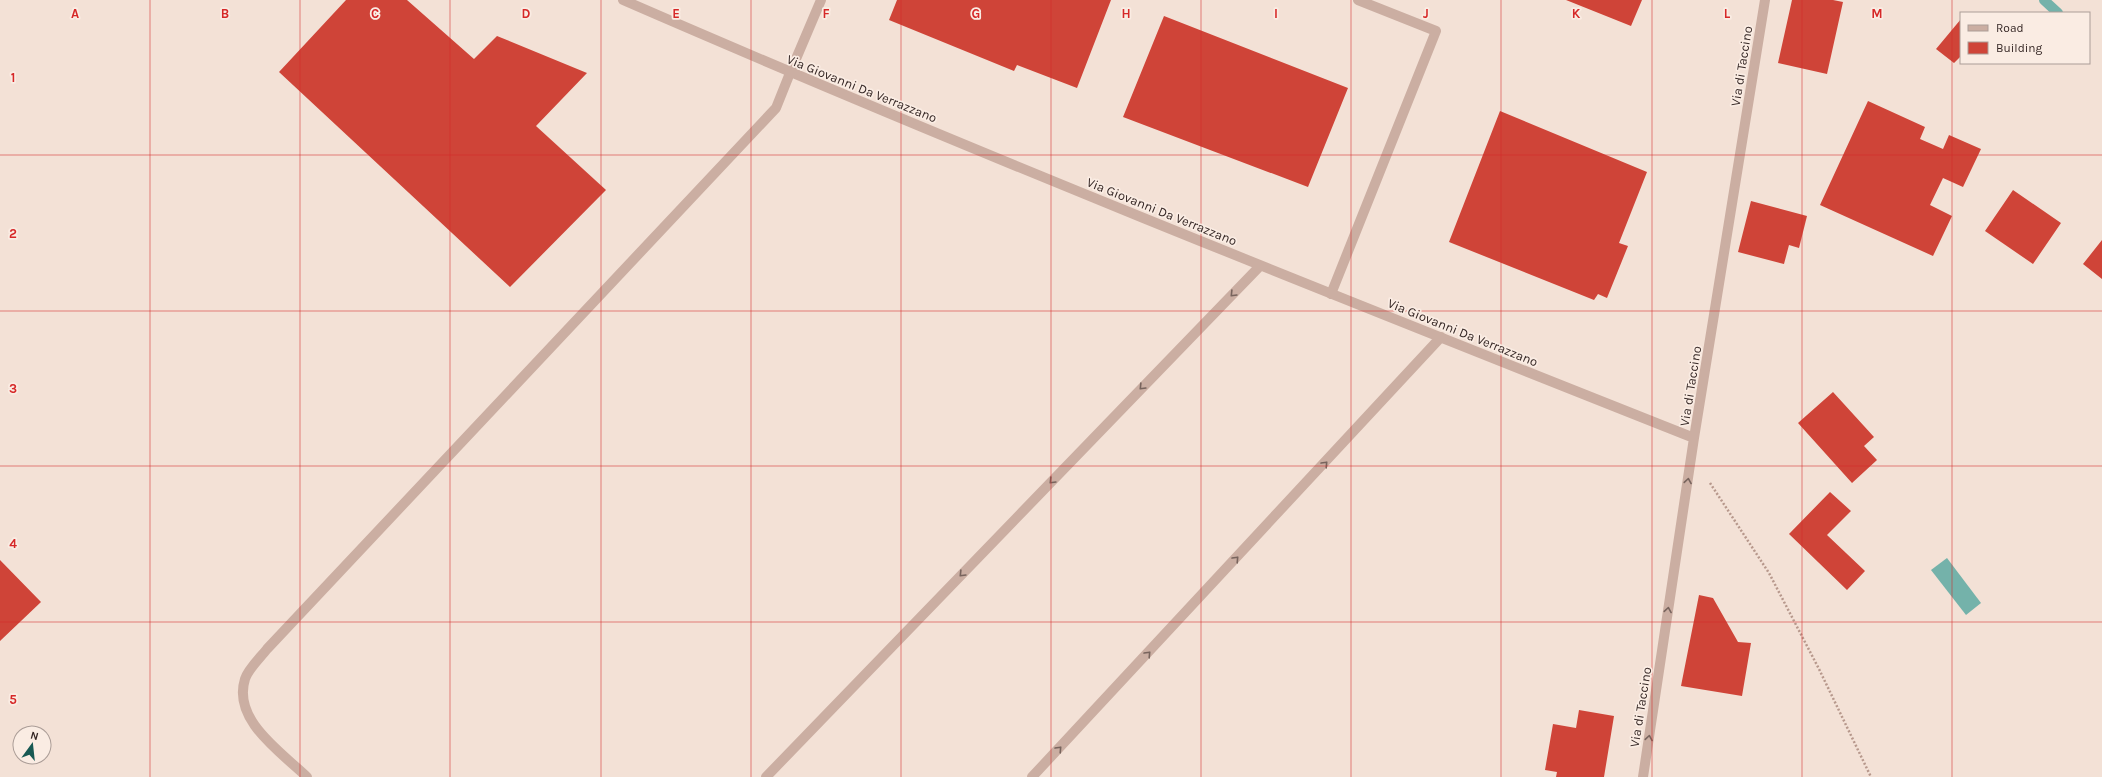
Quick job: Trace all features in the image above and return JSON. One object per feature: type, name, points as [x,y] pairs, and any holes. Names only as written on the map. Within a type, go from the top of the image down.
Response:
[{"type":"street","name":"Via Giovanni Da Verrazzano","points":[[623,0],[790,73],[1260,266],[1694,438]]},
{"type":"street","points":[[307,777],[253,725],[243,700],[245,678],[267,649],[776,108],[821,0]]},
{"type":"street","points":[[1331,294],[1436,31],[1358,0]]},
{"type":"street","name":"Via di Taccino","points":[[1643,777],[1694,438],[1765,0]]},
{"type":"street","points":[[766,777],[1260,266]]},
{"type":"street","points":[[1032,777],[1441,337]]},
{"type":"path","points":[[1692,456],[1769,573],[1819,668],[1871,777]]},
{"type":"water","points":[[1947,558],[1981,603],[1966,615],[1931,570]]},
{"type":"building","points":[[346,0],[407,0],[474,59],[497,36],[587,73],[536,126],[606,190],[510,287],[279,72]]},
{"type":"building","points":[[897,0],[1111,0],[1077,88],[1017,65],[1014,71],[889,20]]},
{"type":"building","points":[[1566,0],[1642,0],[1631,26]]},
{"type":"building","points":[[1792,0],[1833,0],[1843,2],[1827,74],[1778,63]]},
{"type":"building","points":[[1164,16],[1348,88],[1308,187],[1123,117]]},
{"type":"building","points":[[1960,20],[1960,57],[1954,63],[1936,49]]},
{"type":"building","points":[[1868,101],[1925,127],[1920,139],[1943,149],[1949,135],[1981,149],[1963,187],[1943,178],[1930,205],[1952,216],[1933,256],[1820,205]]},
{"type":"building","points":[[1500,111],[1647,172],[1619,243],[1628,246],[1607,298],[1598,294],[1594,300],[1449,242]]},
{"type":"building","points":[[2013,190],[2061,223],[2033,264],[1985,231]]},
{"type":"building","points":[[1751,201],[1807,216],[1799,248],[1789,245],[1784,264],[1738,252]]},
{"type":"building","points":[[2102,240],[2102,279],[2083,264]]},
{"type":"building","points":[[1833,392],[1874,437],[1864,446],[1877,460],[1852,483],[1798,423]]},
{"type":"building","points":[[1830,492],[1851,511],[1827,535],[1865,571],[1847,590],[1789,534]]},
{"type":"building","points":[[0,560],[41,602],[0,641]]},
{"type":"building","points":[[1699,595],[1713,598],[1738,642],[1751,643],[1742,696],[1681,686]]},
{"type":"building","points":[[1579,710],[1614,716],[1604,777],[1556,777],[1557,772],[1545,770],[1553,724],[1576,728]]},
{"type":"waterway","points":[[2044,0],[2057,12]]}]
